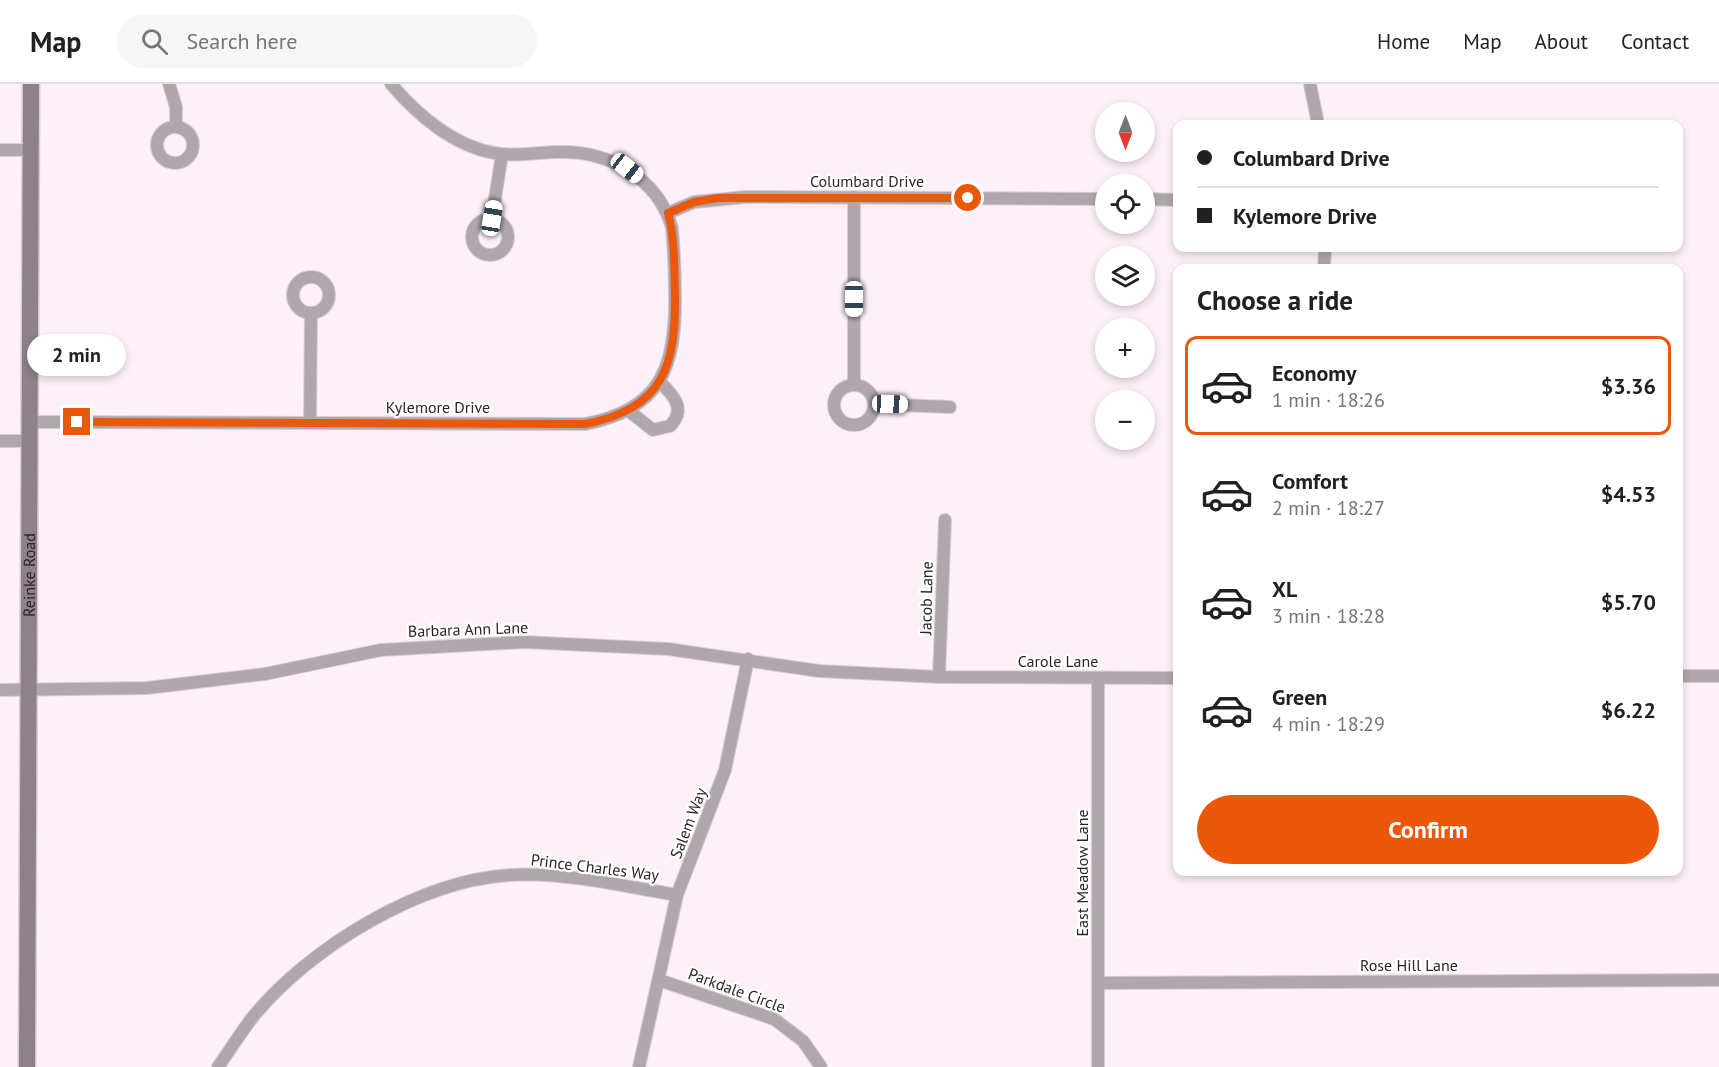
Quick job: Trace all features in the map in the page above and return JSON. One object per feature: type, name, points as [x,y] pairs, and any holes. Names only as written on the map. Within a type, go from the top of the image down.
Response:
[{"type":"street","name":"Reinke Road","points":[[27,1067],[31,84]]},
{"type":"street","points":[[169,84],[176,107],[176,126]]},
{"type":"street","points":[[391,84],[420,114],[441,129],[474,146],[502,154],[562,152],[607,158],[627,168],[645,183],[668,213]]},
{"type":"street","points":[[1310,84],[1317,120]]},
{"type":"street","points":[[0,150],[30,150]]},
{"type":"street","points":[[492,218],[502,154]]},
{"type":"street","points":[[854,197],[854,385]]},
{"type":"street","name":"Columbard Drive","points":[[668,213],[694,202],[718,198],[1095,199]]},
{"type":"street","points":[[1155,199],[1173,200]]},
{"type":"street","name":"Kylemore Drive","points":[[29,422],[585,424],[612,419],[629,411],[660,382],[674,344],[676,324],[673,243],[668,213]]},
{"type":"street","points":[[310,423],[311,313]]},
{"type":"street","points":[[629,411],[652,430],[670,426],[678,414],[677,402],[660,382]]},
{"type":"street","points":[[854,385],[865,389],[874,404],[870,417],[859,424],[840,420],[834,408],[837,394],[847,386],[854,385]]},
{"type":"street","points":[[874,404],[950,407]]},
{"type":"street","points":[[0,441],[29,441]]},
{"type":"street","name":"Jacob Lane","points":[[939,677],[945,520]]},
{"type":"street","name":"Barbara Ann Lane","points":[[0,690],[147,688],[264,674],[381,650],[524,642],[669,649],[819,671],[939,677]]},
{"type":"street","name":"Salem Way","points":[[639,1067],[677,895],[725,770],[748,659]]},
{"type":"street","points":[[1683,676],[1719,676]]},
{"type":"street","name":"Carole Lane","points":[[939,677],[1173,678]]},
{"type":"street","name":"East Meadow Lane","points":[[1098,678],[1098,1067]]},
{"type":"street","name":"Prince Charles Way","points":[[218,1067],[252,1018],[307,964],[374,921],[428,894],[463,884],[522,875],[554,876],[677,895]]},
{"type":"street","name":"Parkdale Circle","points":[[659,980],[774,1019],[803,1041],[821,1067]]},
{"type":"street","name":"Rose Hill Lane","points":[[1098,983],[1719,980]]},
{"type":"route","points":[[77,422],[585,424],[612,419],[629,411],[660,382],[674,344],[676,324],[673,243],[668,213],[694,202],[718,198],[968,198]]}]
